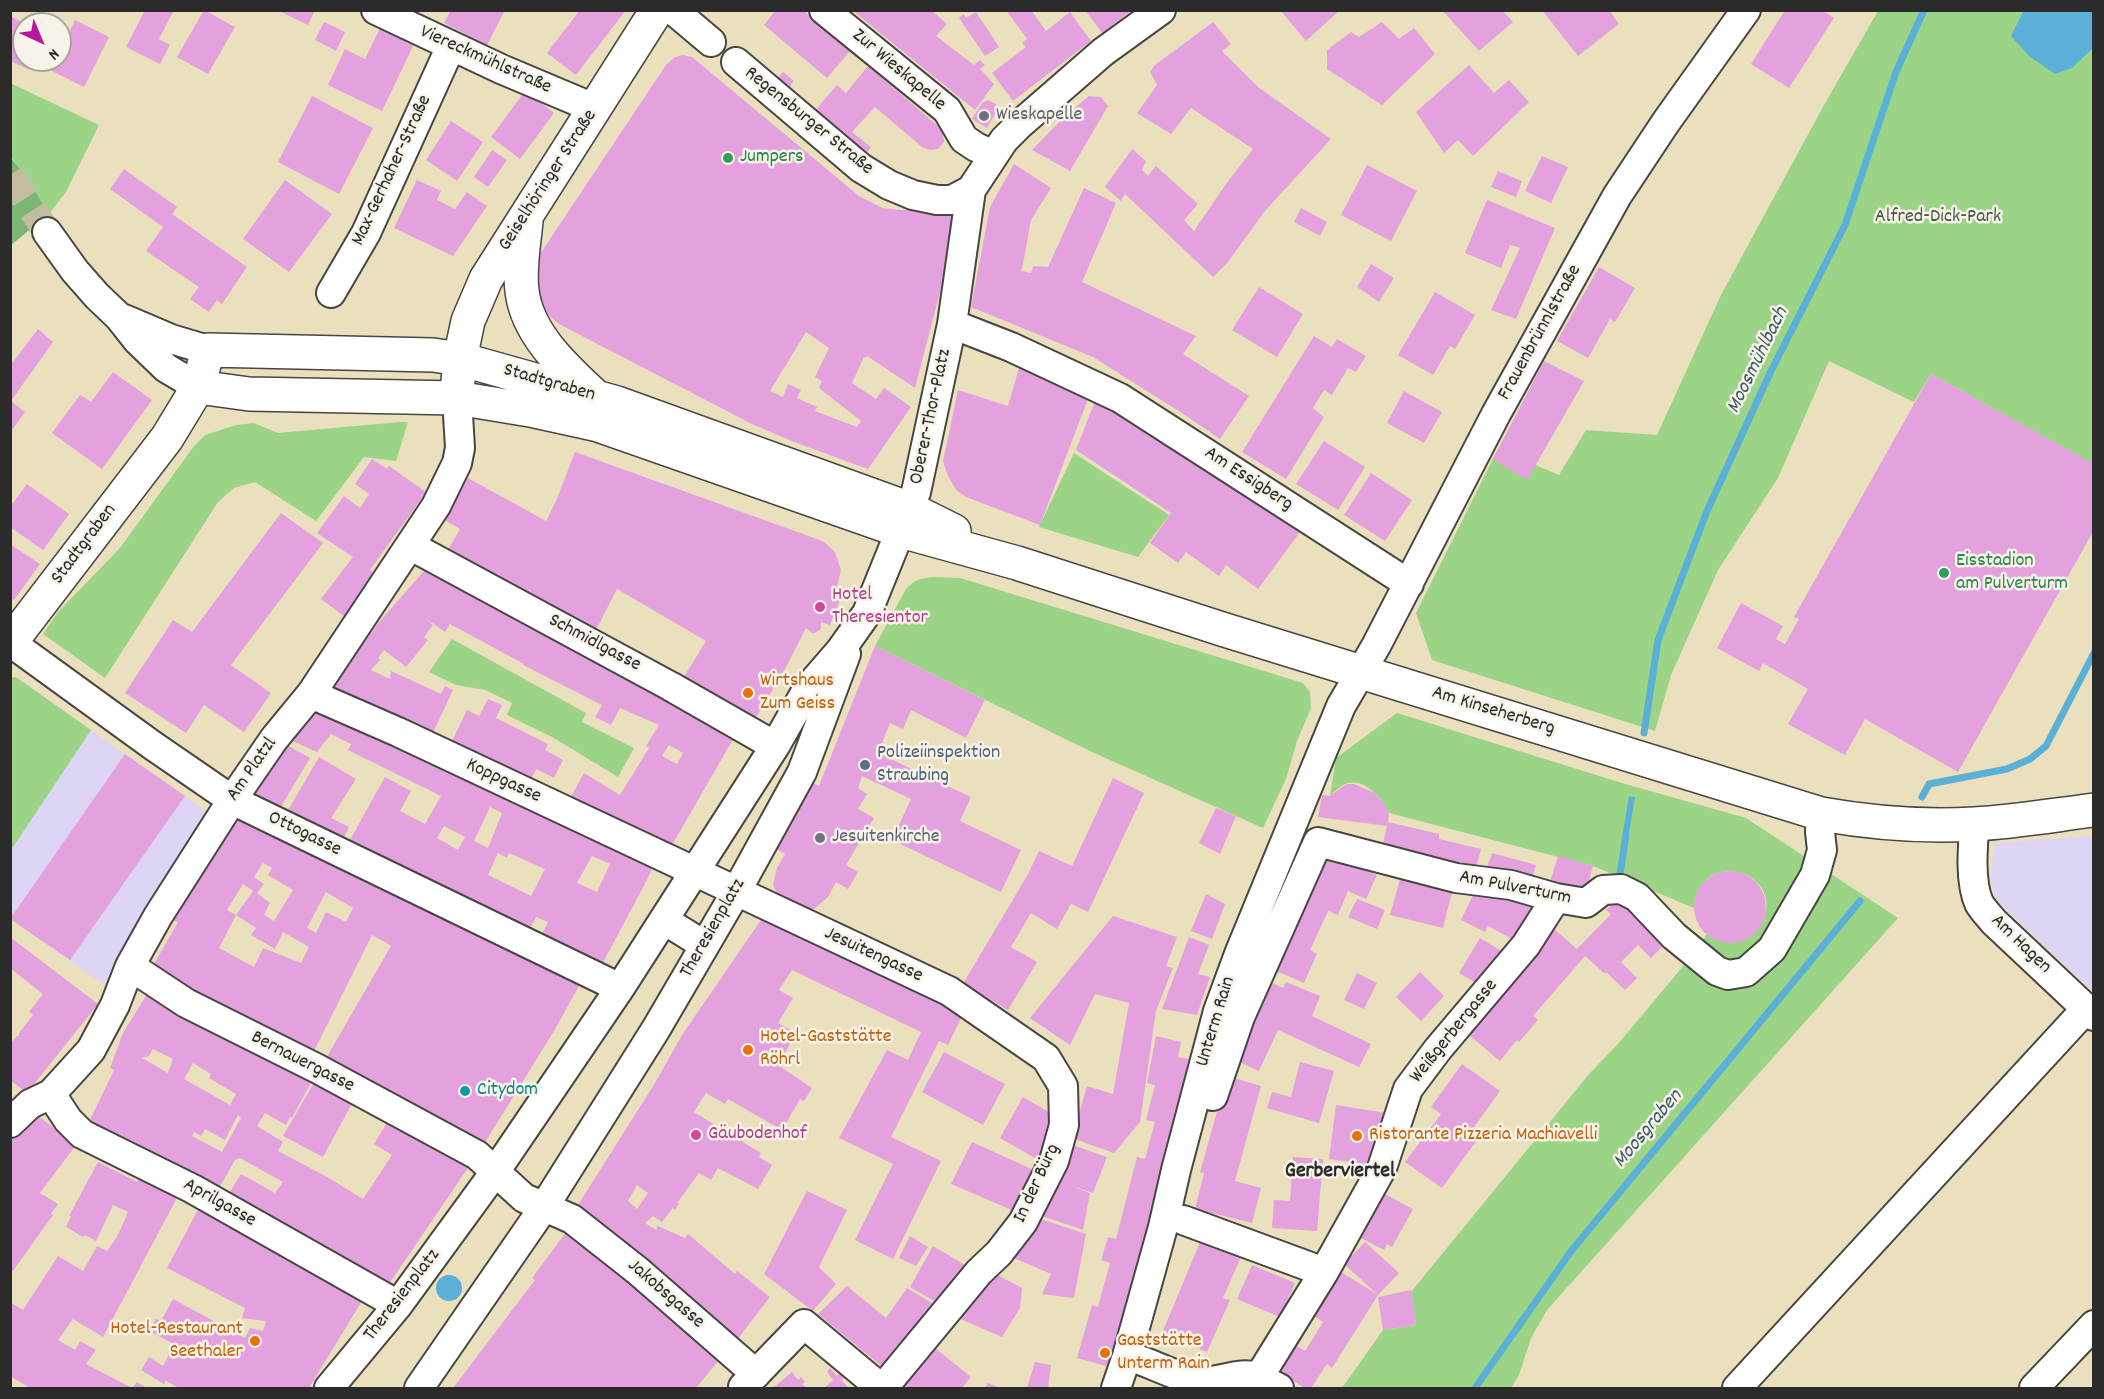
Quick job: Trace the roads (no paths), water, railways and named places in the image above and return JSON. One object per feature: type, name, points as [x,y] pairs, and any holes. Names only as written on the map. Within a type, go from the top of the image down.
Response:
[{"type":"main road","name":"Geiselhöringer Straße","points":[[457,398],[460,359],[468,321],[486,279],[657,10]]},
{"type":"main road","points":[[527,215],[521,274],[524,304],[543,340],[566,368],[596,398]]},
{"type":"main road","name":"Stadtgraben","points":[[11,642],[167,438],[198,387],[208,350],[434,355],[460,359],[596,398],[905,520]]},
{"type":"main road","name":"Stadtgraben","points":[[198,387],[249,394],[457,398],[530,410],[598,425],[905,520]]},
{"type":"main road","name":"Am Kinseherberg","points":[[905,520],[1017,563],[1225,630],[1821,814],[1868,823],[1895,825],[1975,824],[2094,810]]},
{"type":"street","name":"Viereckmühlstraße","points":[[376,10],[501,69],[596,109]]},
{"type":"street","points":[[673,10],[711,42]]},
{"type":"street","name":"Zur Wieskapelle","points":[[824,10],[947,110],[964,139],[994,155]]},
{"type":"street","points":[[971,190],[994,155],[1019,125],[1103,52],[1161,10]]},
{"type":"street","name":"Frauenbrünnlstraße","points":[[1361,671],[1409,584],[1496,414],[1617,196],[1666,122],[1746,10]]},
{"type":"street","name":"Max-Gerhaher-Straße","points":[[331,293],[366,233],[451,46]]},
{"type":"street","name":"Regensburger Straße","points":[[736,62],[861,168],[889,185],[913,195],[937,200],[952,200],[971,190]]},
{"type":"street","name":"Oberer-Thor-Platz","points":[[905,520],[916,492],[952,324],[971,190]]},
{"type":"street","points":[[47,232],[97,296],[119,317],[138,341],[166,368],[198,387]]},
{"type":"street","points":[[119,317],[171,339],[208,350]]},
{"type":"street","name":"Oberer-Thor-Platz","points":[[952,324],[1011,347],[1084,380]]},
{"type":"street","name":"Am Essigberg","points":[[1084,380],[1120,398],[1409,584]]},
{"type":"street","name":"Am Platzl","points":[[14,1113],[51,1094],[91,1050],[115,1005],[130,966],[158,916],[232,800],[274,739],[311,694],[436,506],[457,463],[460,448],[457,398]]},
{"type":"street","name":"Theresienplatz","points":[[329,1389],[398,1305],[486,1164],[620,988],[775,746],[808,688],[853,635],[867,613],[905,520]]},
{"type":"street","name":"Schmidlgasse","points":[[411,546],[670,686],[775,746]]},
{"type":"street","name":"Theresienplatz","points":[[419,1389],[544,1207],[656,1029],[736,892],[801,772],[853,635]]},
{"type":"street","name":"Ottogasse","points":[[11,642],[232,800],[620,988]]},
{"type":"street","name":"Unterm Rain","points":[[1116,1389],[1163,1227],[1178,1160],[1229,1014],[1239,954],[1341,706],[1361,671]]},
{"type":"street","name":"Koppgasse","points":[[311,694],[398,732],[736,892]]},
{"type":"street","name":"Am Pulverturm","points":[[1229,1014],[1318,842],[1456,878],[1511,885],[1556,898],[1586,903],[1603,890],[1621,888],[1637,897],[1674,936],[1717,971],[1728,975],[1746,972],[1772,949],[1815,875],[1822,850],[1821,814]]},
{"type":"street","name":"Am Hagen","points":[[1975,824],[1974,889],[1980,905],[1994,922],[2090,1012]]},
{"type":"street","name":"Jesuitengasse","points":[[736,892],[950,991],[1006,1029]]},
{"type":"street","name":"Weißgerbergasse","points":[[1127,1356],[1194,1380],[1211,1382],[1236,1375],[1269,1383],[1323,1272],[1382,1168],[1408,1089],[1438,1049],[1526,945],[1556,898]]},
{"type":"street","points":[[664,920],[704,945]]},
{"type":"street","name":"Bernauergasse","points":[[130,966],[186,1003],[318,1069],[486,1164]]},
{"type":"street","points":[[1737,1389],[2090,1012]]},
{"type":"street","points":[[1154,1330],[1183,1220],[1229,1014]]},
{"type":"street","name":"In der Bürg","points":[[882,1389],[1023,1222],[1054,1161],[1064,1125],[1063,1086],[1046,1058],[1006,1029]]},
{"type":"street","name":"Aprilgasse","points":[[51,1094],[68,1120],[82,1134],[193,1189],[398,1305]]},
{"type":"street","points":[[486,1164],[524,1198],[544,1207]]},
{"type":"street","name":"Jakobsgasse","points":[[544,1207],[572,1219],[638,1271],[749,1382]]},
{"type":"street","points":[[1183,1220],[1323,1272]]},
{"type":"street","points":[[749,1382],[804,1324],[882,1389]]},
{"type":"street","points":[[2034,1389],[2094,1325]]},
{"type":"water","points":[[2024,10],[2093,11],[2093,48],[2072,68],[2055,74],[2029,56],[2011,36]]},
{"type":"water","points":[[1629,796],[1635,797],[1627,845],[1621,844]]},
{"type":"water","points":[[449,1275],[458,1279],[462,1288],[458,1297],[449,1301],[440,1297],[436,1288],[440,1279]]},
{"type":"waterway","name":"Moosmühlbach","points":[[1644,733],[1658,640],[1707,511],[1771,371],[1845,225],[1896,72],[1924,10]]},
{"type":"waterway","name":"Moosgraben","points":[[1922,797],[1929,784],[2007,769],[2030,759],[2046,746],[2094,653]]},
{"type":"waterway","name":"Moosmühlbach","points":[[1620,874],[1626,835]]},
{"type":"waterway","name":"Moosgraben","points":[[1475,1388],[1572,1250],[1860,901]]},
{"type":"tunnel","points":[[10,175],[47,232]]},
{"type":"place","name":"Wieskapelle","points":[[984,116]]},
{"type":"place","name":"Jumpers","points":[[728,158]]},
{"type":"place","name":"Eisstadion am Pulverturm","points":[[1944,573]]},
{"type":"place","name":"Hotel Theresientor","points":[[820,607]]},
{"type":"place","name":"Wirtshaus Zum Geiss","points":[[748,693]]},
{"type":"place","name":"Polizeiinspektion Straubing","points":[[865,765]]},
{"type":"place","name":"Jesuitenkirche","points":[[820,838]]},
{"type":"place","name":"Hotel-Gaststätte Röhrl","points":[[748,1050]]},
{"type":"place","name":"Citydom","points":[[465,1091]]},
{"type":"place","name":"Gäubodenhof","points":[[696,1135]]},
{"type":"place","name":"Ristorante Pizzeria Machiavelli","points":[[1357,1136]]},
{"type":"place","name":"Hotel-Restaurant Seethaler","points":[[255,1341]]},
{"type":"place","name":"Gaststätte Unterm Rain","points":[[1105,1353]]},
{"type":"district","name":"Gerberviertel","points":[[1340,1173]]},
{"type":"park label","name":"Alfred-Dick-Park","points":[[1938,218]]}]
